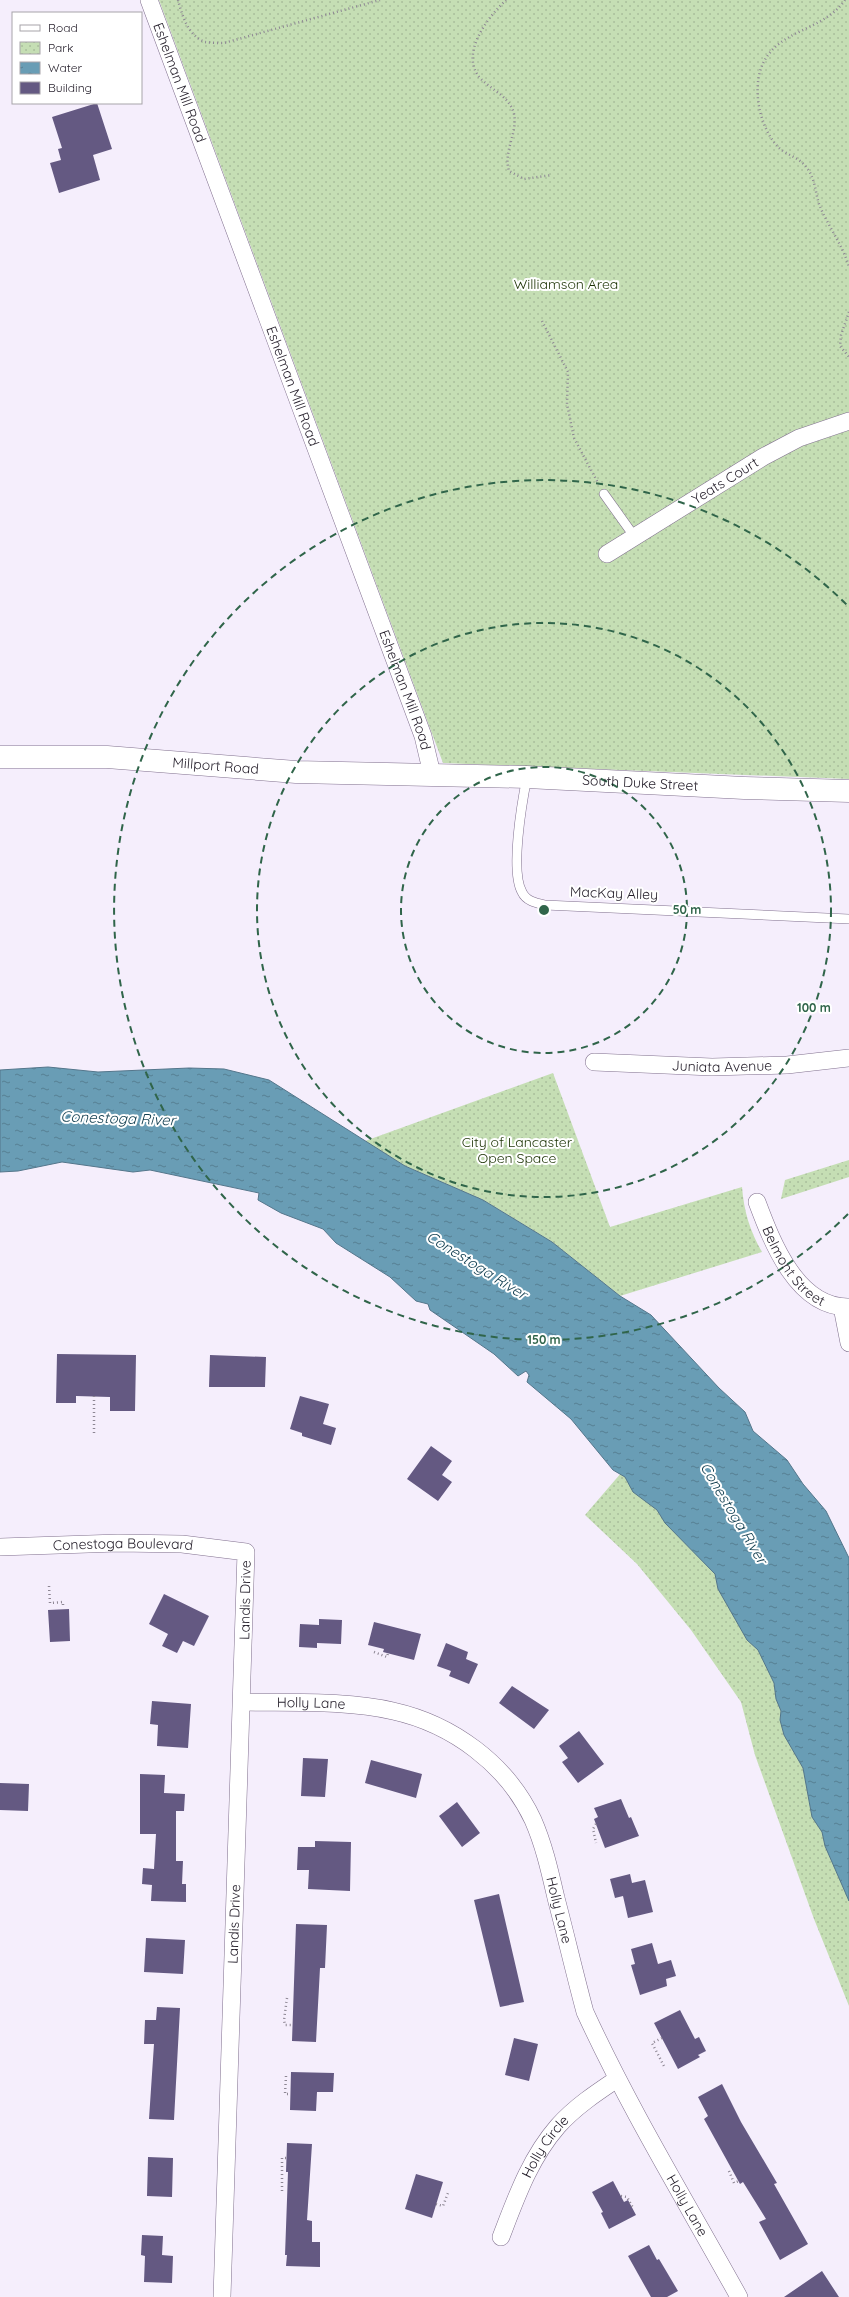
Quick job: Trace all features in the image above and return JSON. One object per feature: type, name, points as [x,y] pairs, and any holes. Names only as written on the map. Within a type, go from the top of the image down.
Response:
[{"type":"main road","name":"Millport Road","points":[[0,756],[107,757],[296,772],[432,774]]},
{"type":"main road","name":"South Duke Street","points":[[432,774],[527,777],[744,788],[849,791]]},
{"type":"street","name":"Eshelman Mill Road","points":[[149,0],[423,736],[432,774]]},
{"type":"street","name":"Yeats Court","points":[[607,554],[763,457],[799,438],[849,421]]},
{"type":"street","name":"Juniata Avenue","points":[[594,1062],[712,1067],[787,1064],[849,1058]]},
{"type":"street","name":"Belmont Street","points":[[757,1202],[770,1237],[790,1273],[819,1300],[845,1307]]},
{"type":"street","points":[[845,1307],[849,1343]]},
{"type":"street","name":"Conestoga Boulevard","points":[[0,1547],[118,1543],[182,1544],[246,1552]]},
{"type":"street","name":"Landis Drive","points":[[222,2297],[246,1552]]},
{"type":"street","name":"Holly Lane","points":[[242,1702],[355,1706],[392,1710],[423,1719],[450,1732],[476,1749],[498,1769],[517,1792],[532,1820],[544,1850],[586,2012],[617,2079],[739,2297]]},
{"type":"street","name":"Holly Circle","points":[[501,2237],[525,2176],[540,2149],[558,2126],[584,2101],[617,2079]]},
{"type":"lane","points":[[604,494],[634,536]]},
{"type":"lane","name":"MacKay Alley","points":[[527,777],[519,822],[517,880],[522,893],[532,902],[545,905],[849,919]]},
{"type":"path","points":[[178,0],[183,19],[192,32],[204,42],[224,43],[380,0]]},
{"type":"path","points":[[506,0],[492,14],[480,33],[473,56],[474,68],[480,77],[505,98],[512,106],[514,116],[506,163],[509,171],[524,179],[552,175]]},
{"type":"path","points":[[845,0],[837,12],[780,42],[767,56],[758,78],[758,94],[765,129],[779,148],[806,166],[814,181],[819,203],[849,267]]},
{"type":"path","points":[[849,312],[841,335],[840,346],[849,358]]},
{"type":"path","points":[[542,321],[568,372],[567,404],[574,438],[604,494]]},
{"type":"path","points":[[94,1396],[94,1435]]},
{"type":"path","points":[[49,1586],[50,1603],[63,1602],[63,1605]]},
{"type":"path","points":[[374,1652],[387,1657],[388,1653]]},
{"type":"path","points":[[596,1824],[593,1829],[596,1843]]},
{"type":"path","points":[[287,1998],[284,2020],[285,2025],[293,2025]]},
{"type":"path","points":[[662,2038],[652,2043],[665,2068]]},
{"type":"path","points":[[286,2076],[285,2094],[290,2094]]},
{"type":"path","points":[[282,2191],[282,2158],[286,2158]]},
{"type":"path","points":[[729,2171],[734,2183],[739,2181]]},
{"type":"path","points":[[436,2204],[443,2206],[448,2192]]},
{"type":"path","points":[[621,2196],[627,2197],[633,2208]]},
{"type":"green space","name":"Williamson Area","points":[[159,0],[849,0],[849,779],[443,763]]},
{"type":"green space","name":"City of Lancaster Open Space","points":[[553,1073],[610,1227],[742,1187],[748,1221],[762,1252],[620,1296],[552,1242],[521,1223],[483,1200],[405,1166],[365,1141]]},
{"type":"green space","points":[[849,1160],[849,1177],[781,1199],[785,1180]]},
{"type":"green space","points":[[640,1451],[849,1774],[849,2006],[814,1919],[755,1755],[741,1702],[691,1630],[637,1564],[585,1515]]},
{"type":"water","name":"Conestoga River","points":[[48,1067],[98,1072],[189,1068],[224,1069],[269,1080],[405,1166],[483,1200],[552,1242],[620,1296],[651,1315],[719,1388],[745,1412],[753,1431],[787,1460],[803,1484],[826,1511],[849,1558],[849,1901],[825,1846],[822,1832],[812,1817],[803,1768],[784,1735],[780,1720],[781,1711],[776,1699],[774,1683],[758,1650],[747,1640],[718,1589],[715,1574],[665,1523],[657,1510],[633,1492],[625,1477],[613,1470],[571,1419],[527,1382],[529,1375],[526,1371],[518,1376],[494,1354],[430,1310],[428,1304],[416,1301],[390,1277],[336,1243],[323,1229],[281,1213],[258,1200],[259,1193],[150,1170],[133,1172],[62,1162],[18,1171],[0,1172],[0,1070]]},
{"type":"building","points":[[97,104],[112,149],[93,155],[100,180],[59,193],[50,163],[61,160],[58,149],[62,148],[52,117]]},
{"type":"building","points":[[57,1354],[136,1355],[135,1411],[110,1411],[110,1397],[76,1396],[76,1403],[56,1403]]},
{"type":"building","points":[[210,1355],[266,1357],[265,1387],[209,1387]]},
{"type":"building","points":[[300,1396],[329,1404],[323,1424],[336,1428],[331,1445],[302,1436],[302,1433],[290,1429]]},
{"type":"building","points":[[431,1446],[452,1461],[442,1475],[452,1482],[438,1501],[407,1479]]},
{"type":"building","points":[[164,1594],[209,1616],[194,1646],[183,1641],[177,1653],[162,1646],[168,1634],[149,1624]]},
{"type":"building","points":[[69,1609],[70,1641],[50,1642],[48,1610]]},
{"type":"building","points":[[319,1619],[342,1620],[341,1644],[317,1643],[317,1648],[299,1647],[300,1624],[319,1625]]},
{"type":"building","points":[[374,1622],[421,1634],[414,1660],[383,1652],[384,1649],[368,1645]]},
{"type":"building","points":[[446,1643],[468,1652],[466,1659],[478,1664],[469,1684],[449,1676],[451,1671],[437,1666]]},
{"type":"building","points":[[512,1686],[549,1710],[534,1729],[499,1703]]},
{"type":"building","points":[[152,1701],[191,1704],[188,1748],[157,1746],[158,1725],[150,1724]]},
{"type":"building","points":[[579,1731],[604,1764],[578,1783],[562,1762],[568,1758],[559,1746]]},
{"type":"building","points":[[303,1758],[328,1759],[325,1797],[301,1796]]},
{"type":"building","points":[[371,1760],[422,1774],[416,1798],[365,1783]]},
{"type":"building","points":[[140,1774],[165,1775],[164,1793],[185,1794],[184,1811],[176,1811],[176,1861],[183,1861],[182,1884],[186,1884],[186,1902],[151,1901],[152,1885],[142,1884],[143,1868],[154,1869],[156,1834],[140,1834]]},
{"type":"building","points":[[0,1783],[29,1784],[28,1811],[0,1810]]},
{"type":"building","points":[[621,1799],[639,1836],[605,1848],[594,1819],[598,1817],[594,1808]]},
{"type":"building","points":[[457,1802],[480,1833],[462,1847],[439,1816]]},
{"type":"building","points":[[315,1841],[351,1842],[350,1891],[308,1889],[309,1870],[297,1870],[298,1847],[315,1847]]},
{"type":"building","points":[[630,1874],[632,1883],[645,1880],[653,1912],[628,1918],[623,1896],[615,1898],[610,1879]]},
{"type":"building","points":[[499,1894],[524,2002],[500,2007],[474,1900]]},
{"type":"building","points":[[296,1924],[327,1925],[325,1968],[320,1968],[316,2042],[292,2041]]},
{"type":"building","points":[[146,1938],[185,1940],[183,1974],[144,1972]]},
{"type":"building","points":[[652,1943],[658,1964],[671,1960],[676,1976],[666,1979],[667,1986],[640,1995],[631,1965],[635,1964],[631,1949]]},
{"type":"building","points":[[157,2007],[180,2008],[174,2120],[149,2119],[154,2044],[144,2044],[145,2020],[156,2020]]},
{"type":"building","points":[[680,2010],[695,2039],[699,2037],[706,2051],[698,2055],[700,2057],[678,2069],[654,2023]]},
{"type":"building","points":[[514,2038],[538,2044],[529,2081],[505,2075]]},
{"type":"building","points":[[291,2072],[334,2073],[333,2092],[317,2092],[316,2111],[290,2110]]},
{"type":"building","points":[[722,2084],[741,2122],[777,2183],[774,2184],[808,2244],[780,2260],[759,2222],[766,2219],[743,2182],[740,2184],[704,2119],[708,2116],[698,2097]]},
{"type":"building","points":[[287,2143],[312,2144],[307,2220],[312,2221],[312,2242],[320,2242],[320,2267],[286,2266],[287,2255],[285,2255],[288,2172],[286,2172]]},
{"type":"building","points":[[148,2157],[173,2158],[172,2197],[147,2196]]},
{"type":"building","points":[[416,2174],[443,2182],[432,2218],[405,2209]]},
{"type":"building","points":[[613,2181],[624,2202],[628,2200],[636,2215],[609,2229],[601,2213],[603,2212],[592,2192]]},
{"type":"building","points":[[142,2235],[163,2236],[162,2255],[173,2256],[172,2283],[144,2282],[145,2256],[141,2255]]},
{"type":"building","points":[[649,2245],[657,2260],[659,2259],[678,2291],[667,2297],[651,2297],[628,2256]]},
{"type":"building","points":[[822,2271],[839,2297],[784,2297]]}]
